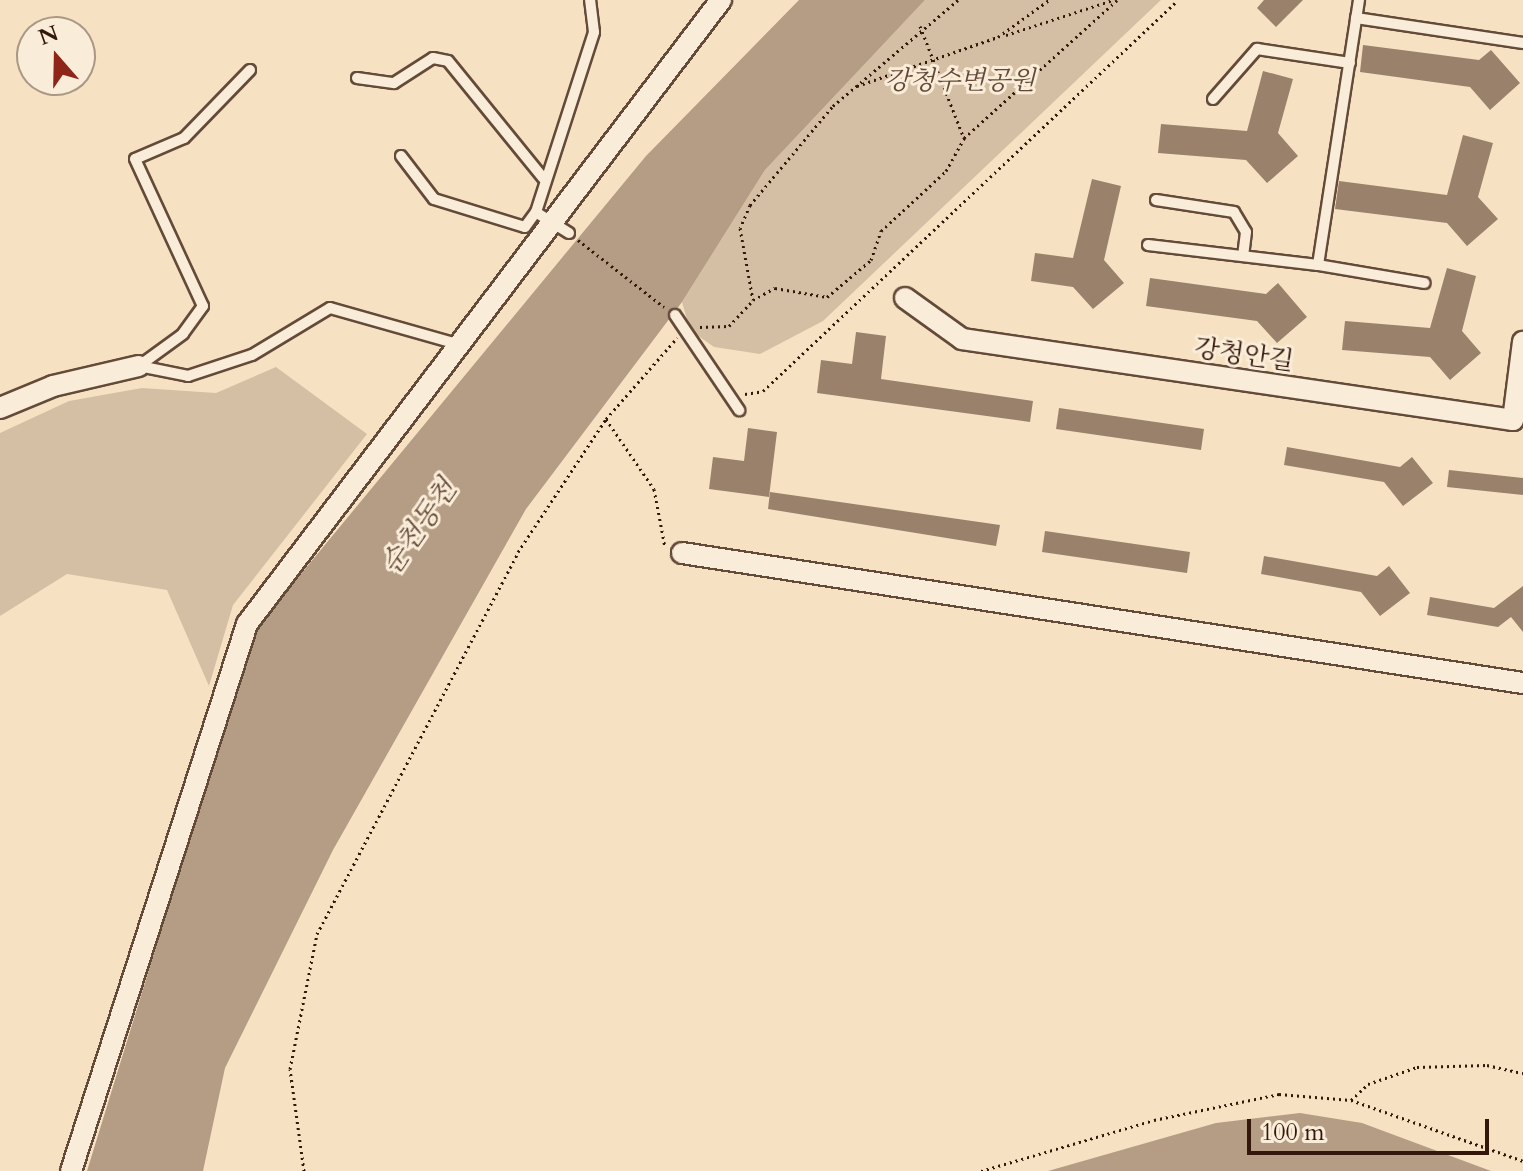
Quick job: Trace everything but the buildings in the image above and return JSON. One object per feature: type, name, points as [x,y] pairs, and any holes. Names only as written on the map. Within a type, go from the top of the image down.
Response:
[{"type":"street","points":[[71,1171],[247,624],[463,345],[721,0]]},
{"type":"street","name":"강청안길","points":[[905,298],[962,339],[1518,422],[1523,342]]},
{"type":"street","points":[[0,408],[53,386],[139,366]]},
{"type":"street","points":[[682,553],[1523,683]]},
{"type":"lane","points":[[543,178],[594,32],[590,0]]},
{"type":"lane","points":[[1318,265],[1359,0]]},
{"type":"lane","points":[[1356,18],[1523,43]]},
{"type":"lane","points":[[1213,99],[1257,49],[1350,63]]},
{"type":"lane","points":[[357,78],[394,83],[433,58],[448,61],[543,178],[552,223],[525,227],[434,199],[401,156]]},
{"type":"lane","points":[[139,366],[183,334],[203,306],[135,159],[184,138],[250,70]]},
{"type":"lane","points":[[1156,200],[1234,212],[1246,232],[1243,256]]},
{"type":"lane","points":[[1148,245],[1318,265],[1424,283]]},
{"type":"lane","points":[[139,366],[188,376],[252,355],[330,308],[463,345]]},
{"type":"lane","points":[[675,315],[686,327],[739,410]]},
{"type":"path","points":[[753,300],[740,228],[750,205],[854,88],[920,26],[958,0]]},
{"type":"path","points":[[998,37],[1049,0]]},
{"type":"path","points":[[854,88],[933,57],[1115,0]]},
{"type":"path","points":[[304,1171],[290,1069],[317,934],[518,552],[606,419],[686,327],[729,326],[753,300],[775,288],[827,297],[871,260],[881,231],[946,171],[964,138],[1115,0]]},
{"type":"path","points":[[729,397],[763,391],[1178,0]]},
{"type":"path","points":[[920,26],[964,138]]},
{"type":"path","points":[[552,223],[675,315]]},
{"type":"path","points":[[606,419],[635,451],[654,489],[659,545],[682,553]]},
{"type":"path","points":[[1351,1100],[1368,1084],[1417,1067],[1487,1065],[1523,1073]]},
{"type":"path","points":[[981,1171],[1235,1099],[1351,1100],[1523,1161]]},
{"type":"green space","name":"강청수변공원","points":[[925,0],[1161,0],[823,321],[760,354],[714,347],[690,330],[682,302],[765,170]]},
{"type":"green space","points":[[276,367],[367,434],[233,605],[209,686],[167,590],[67,574],[0,616],[0,433],[69,401],[142,388],[216,393]]},
{"type":"water","name":"순천동천","points":[[799,0],[925,0],[765,170],[682,302],[526,509],[333,850],[225,1068],[203,1171],[87,1171],[253,632],[646,156]]},
{"type":"water","points":[[1300,1113],[1362,1123],[1491,1171],[1048,1171],[1216,1123]]}]
